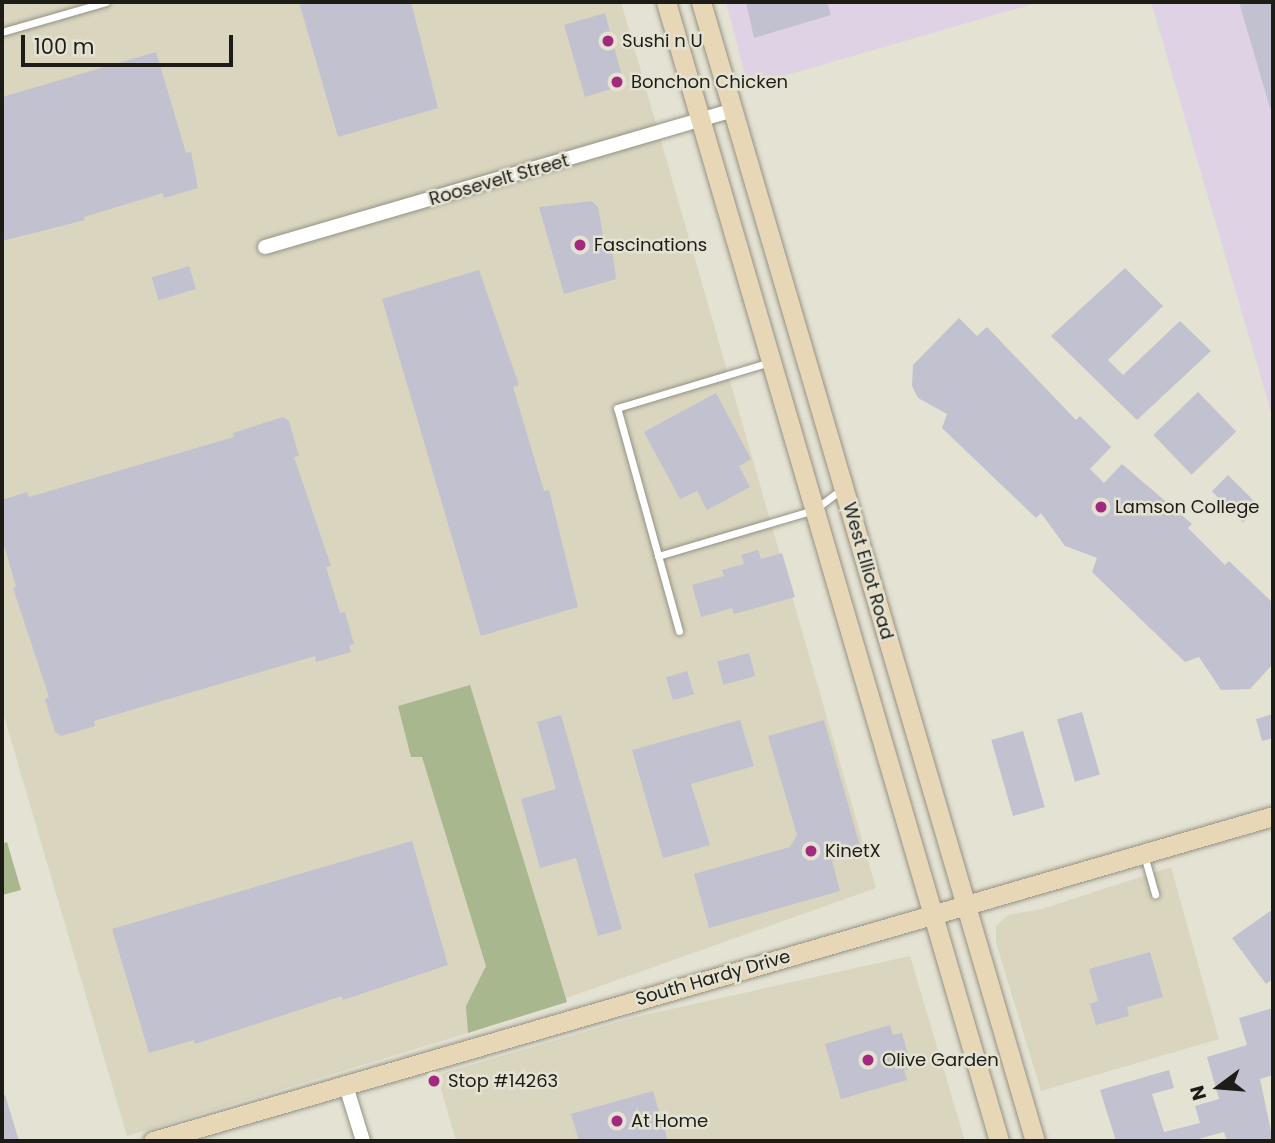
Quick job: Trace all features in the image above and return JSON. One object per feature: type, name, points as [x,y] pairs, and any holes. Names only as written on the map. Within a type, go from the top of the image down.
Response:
[{"type":"main road","name":"West Elliot Road","points":[[666,2],[999,1141]]},
{"type":"main road","name":"West Elliot Road","points":[[701,2],[1035,1141]]},
{"type":"main road","name":"South Hardy Drive","points":[[153,1141],[180,1137],[346,1086],[1273,816]]},
{"type":"street","name":"Roosevelt Street","points":[[265,247],[701,122],[732,110]]},
{"type":"street","points":[[346,1086],[363,1141]]},
{"type":"lane","points":[[2,32],[106,2]]},
{"type":"lane","points":[[679,631],[617,408],[771,362]]},
{"type":"lane","points":[[658,556],[814,510],[843,487]]},
{"type":"lane","points":[[1144,855],[1155,894]]},
{"type":"shaded area","points":[[2,2],[621,2],[876,888],[468,1033],[127,1136],[2,709]]},
{"type":"shaded area","points":[[726,2],[1040,2],[763,82],[745,75]]},
{"type":"shaded area","points":[[1151,2],[1273,2],[1273,419]]},
{"type":"shaded area","points":[[1171,867],[1219,1039],[1041,1091],[996,943],[996,926],[1008,915],[1042,909]]},
{"type":"shaded area","points":[[910,956],[965,1141],[456,1141],[437,1075],[635,1017]]},
{"type":"green space","points":[[470,685],[567,1002],[468,1033],[466,1006],[486,966],[422,757],[411,757],[398,706]]},
{"type":"green space","points":[[7,842],[21,890],[2,895],[2,844]]},
{"type":"building","points":[[299,2],[411,2],[438,108],[338,137]]},
{"type":"building","points":[[746,2],[827,2],[831,15],[754,38]]},
{"type":"building","points":[[1239,2],[1273,2],[1273,108],[1270,108]]},
{"type":"building","points":[[605,13],[623,80],[618,87],[585,97],[564,25]]},
{"type":"building","points":[[156,52],[186,153],[191,152],[198,188],[164,198],[163,193],[84,217],[85,220],[2,241],[2,97]]},
{"type":"building","name":"Fascinations","points":[[592,201],[598,207],[603,235],[612,249],[616,279],[564,294],[539,207]]},
{"type":"building","points":[[189,266],[196,289],[159,300],[152,277]]},
{"type":"building","points":[[1125,268],[1163,306],[1108,360],[1123,375],[1180,321],[1211,351],[1137,420],[1051,336]]},
{"type":"building","points":[[479,270],[519,385],[513,387],[544,491],[549,490],[578,607],[481,636],[382,299]]},
{"type":"building","points":[[959,318],[977,336],[987,327],[1076,420],[1080,416],[1111,447],[1090,469],[1104,483],[1122,464],[1192,524],[1188,528],[1225,565],[1229,561],[1273,603],[1273,664],[1250,689],[1221,690],[1199,657],[1185,662],[1092,572],[1097,558],[1065,546],[1041,513],[1036,518],[942,428],[947,414],[918,398],[912,386],[913,365]]},
{"type":"building","points":[[1198,392],[1236,432],[1192,475],[1153,435]]},
{"type":"building","points":[[716,393],[751,459],[739,466],[750,487],[707,510],[697,491],[680,499],[644,432]]},
{"type":"building","points":[[283,417],[289,421],[299,456],[294,457],[331,566],[326,567],[340,613],[345,612],[354,644],[349,646],[351,652],[316,662],[315,656],[94,721],[95,726],[61,736],[55,732],[45,699],[49,697],[13,588],[16,587],[2,538],[2,500],[27,492],[29,497],[234,437],[233,433]]},
{"type":"building","points":[[1228,475],[1259,506],[1243,522],[1212,491]]},
{"type":"building","points":[[758,550],[761,559],[782,553],[795,597],[734,614],[732,608],[701,617],[692,585],[724,576],[722,570],[744,564],[741,555]]},
{"type":"building","points":[[749,653],[755,676],[723,685],[717,662]]},
{"type":"building","points":[[687,671],[694,694],[673,700],[666,677]]},
{"type":"building","points":[[1082,712],[1100,774],[1075,782],[1057,719]]},
{"type":"building","points":[[1273,714],[1273,738],[1262,741],[1256,719]]},
{"type":"building","points":[[561,715],[622,929],[598,936],[576,858],[540,868],[521,799],[556,789],[537,722]]},
{"type":"building","points":[[740,720],[754,766],[691,784],[710,845],[663,858],[632,750]]},
{"type":"building","points":[[824,720],[862,853],[832,861],[840,891],[709,928],[694,874],[790,847],[797,835],[768,736]]},
{"type":"building","points":[[1023,731],[1045,807],[1013,816],[991,740]]},
{"type":"building","points":[[412,841],[448,965],[343,1000],[342,996],[195,1044],[194,1040],[149,1053],[112,929]]},
{"type":"building","points":[[1273,909],[1273,979],[1266,984],[1232,938]]},
{"type":"building","points":[[1150,952],[1163,997],[1127,1007],[1129,1016],[1096,1025],[1090,1004],[1098,1001],[1089,969]]},
{"type":"building","points":[[1273,1008],[1273,1075],[1260,1079],[1273,1141],[1227,1141],[1224,1132],[1191,1141],[1116,1141],[1100,1090],[1169,1070],[1174,1088],[1152,1094],[1164,1132],[1200,1123],[1195,1106],[1219,1099],[1207,1057],[1247,1045],[1239,1018]]},
{"type":"building","name":"Olive Garden","points":[[890,1025],[893,1035],[902,1033],[912,1068],[904,1070],[907,1080],[841,1099],[825,1044]]},
{"type":"building","name":"At Home","points":[[653,1091],[668,1141],[579,1141],[571,1114]]},
{"type":"building","points":[[2,1095],[5,1095],[19,1141],[2,1141]]},
{"type":"place","name":"Sushi n U","points":[[608,41]]},
{"type":"place","name":"Bonchon Chicken","points":[[617,82]]},
{"type":"place","name":"Fascinations","points":[[580,245]]},
{"type":"place","name":"Lamson College","points":[[1101,507]]},
{"type":"place","name":"KinetX","points":[[811,851]]},
{"type":"place","name":"Olive Garden","points":[[868,1060]]},
{"type":"place","name":"Stop #14263","points":[[434,1081]]},
{"type":"place","name":"At Home","points":[[617,1121]]}]
